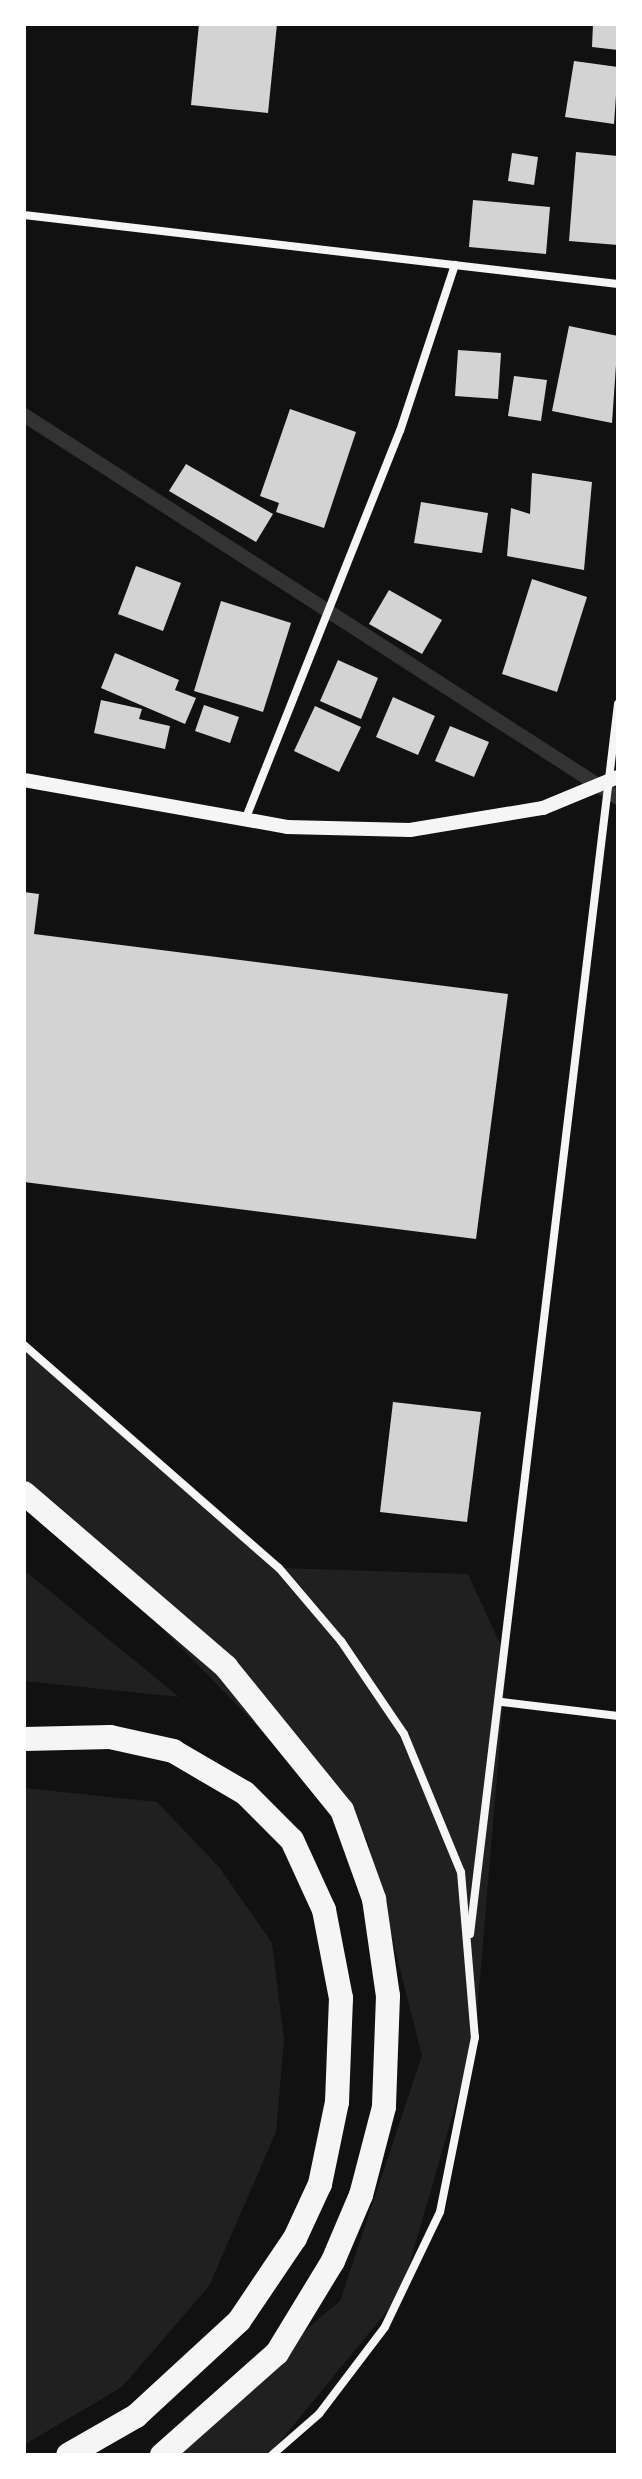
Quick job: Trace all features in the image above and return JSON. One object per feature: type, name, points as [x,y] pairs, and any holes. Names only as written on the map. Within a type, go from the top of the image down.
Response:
[{"type":"highway","points":[[24,1493],[226,1667],[342,1810],[374,1899],[388,1996],[384,2107],[361,2195],[333,2261],[277,2353],[162,2455]]},
{"type":"highway","points":[[24,1739],[110,1737],[173,1751],[245,1793],[292,1840],[324,1910],[341,1998],[337,2102],[320,2184],[295,2238],[239,2321],[136,2416],[68,2455]]},
{"type":"street","points":[[24,215],[618,284]]},
{"type":"street","points":[[245,820],[400,431],[455,265]]},
{"type":"street","points":[[469,1944],[502,1702],[614,779],[618,704]]},
{"type":"street","points":[[24,780],[245,820],[410,830],[543,808],[614,779]]},
{"type":"street","points":[[24,1345],[279,1568],[341,1641],[404,1734],[440,1808],[461,1872],[475,2037],[440,2212],[385,2327],[319,2414],[272,2455]]},
{"type":"street","points":[[502,1702],[618,1716]]},
{"type":"shaded area","points":[[24,1345],[279,1568],[468,1574],[507,1659],[475,2037],[401,2294],[269,2455],[157,2455],[340,2301],[422,2056],[367,1839],[24,1486]]},
{"type":"shaded area","points":[[24,1570],[179,1697],[24,1681]]},
{"type":"shaded area","points":[[24,1788],[157,1802],[219,1867],[272,1943],[284,2040],[276,2132],[209,2286],[122,2387],[24,2445]]},
{"type":"building","points":[[199,24],[277,24],[268,113],[191,105]]},
{"type":"building","points":[[593,24],[618,24],[618,50],[592,47]]},
{"type":"building","points":[[574,61],[618,67],[614,124],[565,117]]},
{"type":"building","points":[[576,152],[618,156],[618,245],[569,241]]},
{"type":"building","points":[[512,153],[538,157],[534,185],[508,181]]},
{"type":"building","points":[[473,200],[550,207],[546,254],[469,247]]},
{"type":"building","points":[[569,326],[618,336],[612,423],[552,411]]},
{"type":"building","points":[[458,350],[501,353],[498,399],[455,396]]},
{"type":"building","points":[[514,376],[547,380],[541,421],[508,416]]},
{"type":"building","points":[[290,409],[356,432],[324,528],[276,512],[279,503],[260,496]]},
{"type":"building","points":[[186,464],[273,514],[256,542],[169,491]]},
{"type":"building","points":[[532,473],[592,482],[584,570],[507,556],[511,508],[530,514]]},
{"type":"building","points":[[421,502],[488,513],[482,553],[414,543]]},
{"type":"building","points":[[136,566],[181,583],[163,631],[118,614]]},
{"type":"building","points":[[532,579],[587,597],[557,692],[502,674]]},
{"type":"building","points":[[389,590],[442,620],[422,654],[369,624]]},
{"type":"building","points":[[221,601],[291,623],[263,712],[194,691]]},
{"type":"building","points":[[115,653],[179,680],[175,690],[196,698],[185,724],[101,688]]},
{"type":"building","points":[[338,660],[378,678],[361,719],[320,701]]},
{"type":"building","points":[[393,697],[435,716],[418,755],[376,737]]},
{"type":"building","points":[[101,700],[142,709],[139,719],[170,726],[165,749],[94,733]]},
{"type":"building","points":[[204,705],[239,717],[230,743],[195,731]]},
{"type":"building","points":[[315,706],[361,727],[339,772],[294,751]]},
{"type":"building","points":[[450,726],[489,742],[474,777],[435,761]]},
{"type":"building","points":[[24,892],[39,894],[34,934],[508,994],[476,1239],[24,1182]]},
{"type":"building","points":[[393,1402],[481,1412],[467,1522],[380,1512]]},
{"type":"waterway","points":[[24,415],[618,798]]}]
